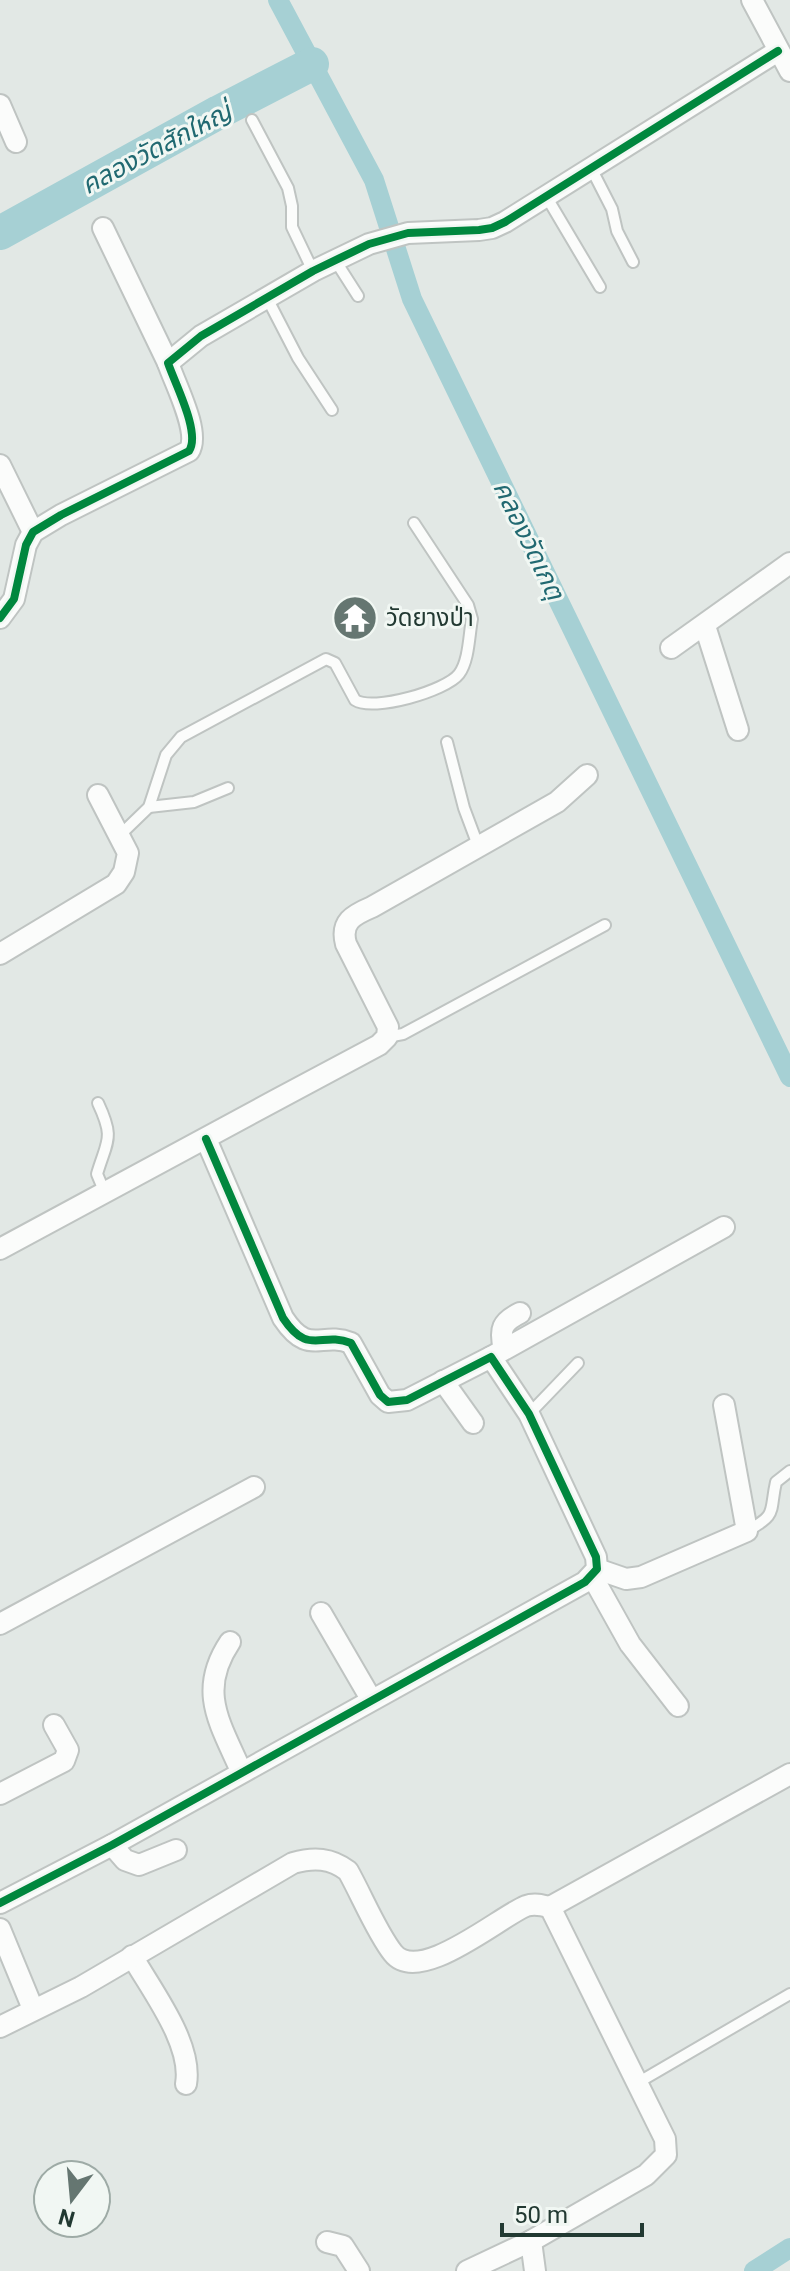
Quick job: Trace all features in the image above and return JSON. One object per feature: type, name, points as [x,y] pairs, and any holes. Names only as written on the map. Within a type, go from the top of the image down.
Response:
[{"type":"street","points":[[752,0],[790,71]]},
{"type":"street","points":[[168,363],[201,336],[313,271],[369,244],[408,233],[492,228],[778,51]]},
{"type":"street","points":[[0,105],[16,142]]},
{"type":"street","points":[[0,618],[14,599],[26,545],[33,532],[189,451],[193,444],[192,431],[168,363],[103,228]]},
{"type":"street","points":[[0,465],[33,532]]},
{"type":"street","points":[[671,648],[790,563]]},
{"type":"street","points":[[705,626],[738,730]]},
{"type":"street","points":[[0,1249],[379,1045],[387,1037],[388,1027],[346,944],[343,933],[347,922],[353,915],[479,848],[557,802],[587,775]]},
{"type":"street","points":[[0,954],[116,884],[128,862],[128,853],[98,795]]},
{"type":"street","points":[[206,1139],[283,1318],[294,1334],[319,1342],[344,1340],[351,1343],[380,1395],[388,1402],[407,1400],[498,1353],[724,1227]]},
{"type":"street","points":[[0,1903],[112,1845],[594,1572],[597,1563],[591,1545],[498,1353],[502,1325],[520,1313]]},
{"type":"street","points":[[443,1381],[473,1423]]},
{"type":"street","points":[[594,1572],[626,1579],[641,1577],[747,1531],[724,1405]]},
{"type":"street","points":[[0,1624],[254,1487]]},
{"type":"street","points":[[594,1572],[630,1644],[678,1706]]},
{"type":"street","points":[[321,1613],[371,1699]]},
{"type":"street","points":[[230,1642],[214,1674],[212,1700],[241,1771]]},
{"type":"street","points":[[0,1794],[64,1761],[68,1750],[54,1725]]},
{"type":"street","points":[[0,2027],[81,1987],[293,1863],[306,1859],[336,1862],[348,1871],[394,1955],[409,1962],[427,1961],[448,1952],[527,1905],[550,1907],[790,1774]]},
{"type":"street","points":[[112,1845],[125,1860],[139,1865],[176,1850]]},
{"type":"street","points":[[467,2271],[531,2241],[646,2175],[666,2155],[665,2139],[639,2082],[550,1907]]},
{"type":"street","points":[[2,1939],[33,2009]]},
{"type":"street","points":[[132,1956],[181,2045],[188,2070],[186,2084]]},
{"type":"street","points":[[531,2241],[535,2271]]},
{"type":"street","points":[[327,2242],[343,2246],[359,2271]]},
{"type":"lane","points":[[252,120],[288,188],[292,227],[313,271]]},
{"type":"lane","points":[[591,168],[612,209],[617,231],[633,262]]},
{"type":"lane","points":[[546,196],[600,287]]},
{"type":"lane","points":[[335,260],[358,296]]},
{"type":"lane","points":[[267,298],[298,358],[332,410]]},
{"type":"lane","points":[[119,836],[149,807],[166,755],[181,737],[326,659],[335,663],[355,700],[367,705],[394,701],[448,683],[459,674],[471,612],[414,523]]},
{"type":"lane","points":[[447,742],[464,808],[479,848]]},
{"type":"lane","points":[[149,807],[194,802],[228,788]]},
{"type":"lane","points":[[387,1037],[403,1034],[605,925]]},
{"type":"lane","points":[[98,1103],[109,1132],[107,1148],[97,1174],[105,1193]]},
{"type":"lane","points":[[529,1414],[578,1363]]},
{"type":"lane","points":[[747,1531],[771,1515],[776,1482],[790,1471]]},
{"type":"lane","points":[[639,2082],[790,1994]]},
{"type":"waterway","name":"คลองวัดเกตุ","points":[[278,0],[374,180],[412,299],[790,1077]]},
{"type":"waterway","name":"คลองวัดสักใหญ่","points":[[0,233],[312,64]]},
{"type":"waterway","name":"คลองวัดเกตุ","points":[[754,2271],[790,2248]]},
{"type":"cycle path","points":[[0,618],[14,599],[26,545],[33,532],[189,451],[192,433],[168,363],[201,336],[313,271],[369,244],[408,233],[479,230],[505,222],[778,51]]},
{"type":"cycle path","points":[[0,1903],[112,1845],[585,1582],[597,1569],[596,1557],[529,1414],[491,1357],[407,1400],[388,1402],[380,1395],[351,1343],[308,1340],[292,1330],[283,1318],[206,1139]]},
{"type":"place","name":"วัดยางป่า","points":[[355,618]]}]
